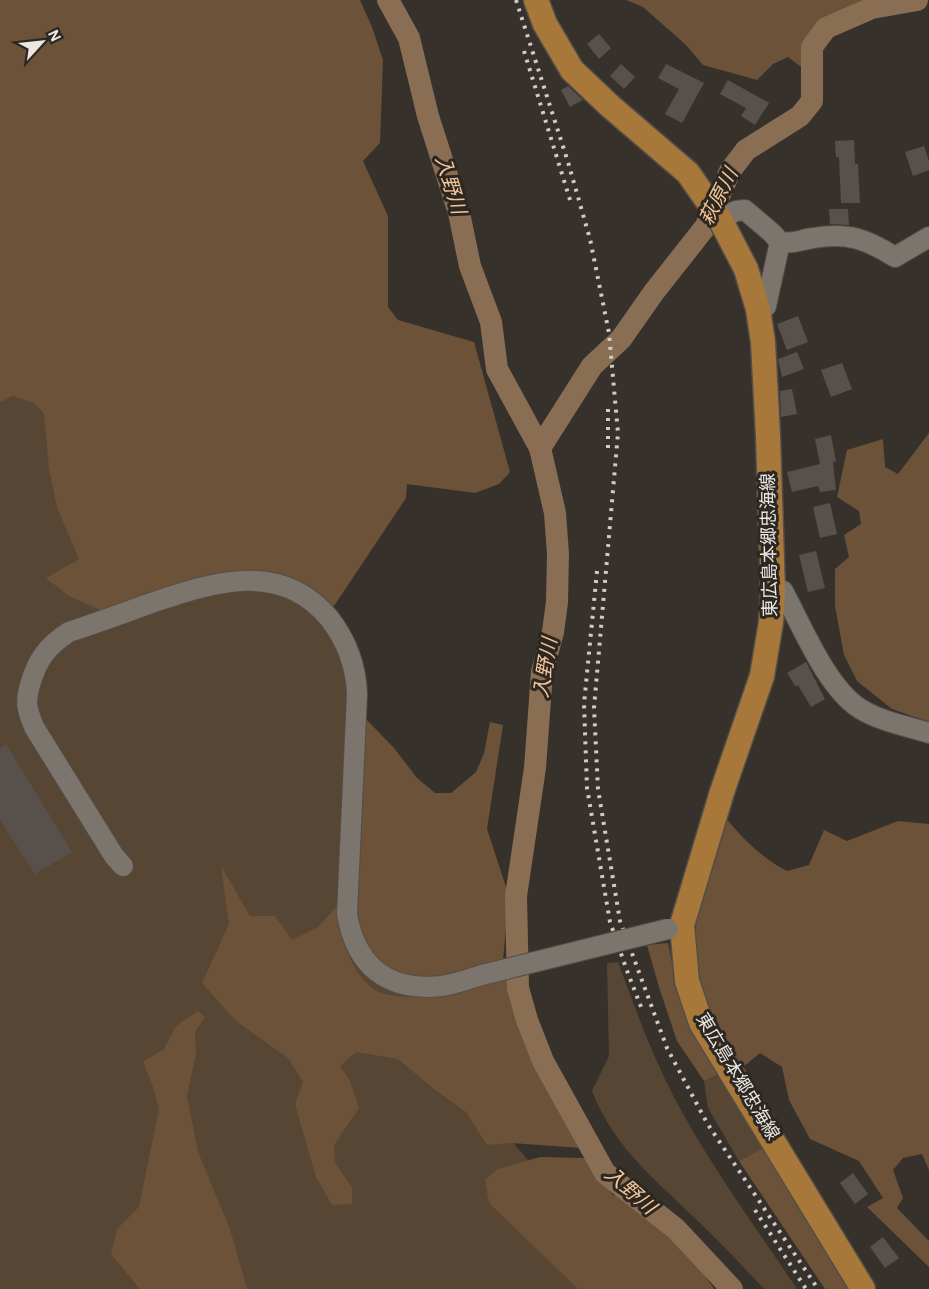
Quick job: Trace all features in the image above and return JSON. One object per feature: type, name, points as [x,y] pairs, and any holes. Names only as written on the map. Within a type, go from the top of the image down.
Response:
[{"type":"main road","name":"東広島本郷忠海線","points":[[536,0],[545,24],[572,70],[610,106],[680,165],[714,210],[746,269],[758,309],[763,342],[773,591],[771,622],[762,676],[675,927],[687,981],[701,1023],[863,1289]]},
{"type":"street","points":[[714,210],[745,210],[780,242],[795,243],[812,238],[847,236],[871,242],[895,257],[929,237]]},
{"type":"street","points":[[758,309],[766,306],[780,242]]},
{"type":"street","points":[[123,866],[114,856],[34,727],[27,707],[35,667],[43,653],[69,632],[219,582],[272,583],[288,587],[321,609],[334,624],[350,653],[356,676],[357,694],[347,914],[355,944],[362,958],[376,973],[396,982],[417,986],[443,986],[675,927]]},
{"type":"street","points":[[773,591],[783,591],[833,683],[847,699],[876,717],[929,733]]},
{"type":"shaded area","points":[[0,0],[360,0],[383,60],[380,143],[363,161],[388,216],[388,307],[398,320],[474,342],[510,472],[499,484],[475,493],[407,484],[406,498],[332,609],[276,575],[105,612],[69,596],[46,578],[79,559],[57,507],[49,469],[44,413],[34,403],[13,396],[0,402]]},
{"type":"shaded area","points":[[626,0],[907,0],[865,8],[837,19],[825,27],[816,36],[810,48],[808,72],[788,57],[773,64],[757,80],[703,65],[686,45],[643,7]]},
{"type":"shaded area","points":[[0,383],[45,395],[283,562],[332,609],[349,630],[362,661],[363,716],[385,908],[427,1042],[638,1289],[0,1289]]},
{"type":"shaded area","points":[[929,433],[929,722],[892,709],[857,681],[844,655],[835,606],[835,569],[849,557],[844,535],[861,524],[859,511],[837,497],[847,450],[883,439],[885,467],[898,474]]},
{"type":"shaded area","points":[[363,716],[394,748],[417,778],[435,793],[451,793],[476,772],[484,753],[490,722],[503,725],[487,829],[509,896],[503,960],[427,981],[397,978],[373,961],[356,931]]},
{"type":"shaded area","points":[[725,817],[753,847],[787,871],[809,865],[824,830],[847,841],[898,821],[929,824],[929,1170],[922,1154],[903,1158],[893,1170],[903,1198],[897,1208],[929,1241],[929,1267],[867,1207],[883,1198],[859,1161],[810,1139],[789,1100],[782,1067],[760,1053],[742,1068],[713,1016],[699,985],[696,926],[702,889]]},
{"type":"shaded area","points":[[221,866],[250,916],[275,916],[292,940],[318,927],[338,905],[344,939],[351,961],[372,988],[384,994],[420,996],[440,994],[512,978],[525,1041],[581,1148],[511,1143],[487,1145],[466,1112],[398,1059],[356,1052],[340,1066],[350,1081],[359,1108],[334,1145],[335,1162],[352,1188],[352,1204],[332,1205],[316,1177],[295,1104],[303,1082],[288,1058],[236,1021],[202,983],[229,924]]},
{"type":"shaded area","points":[[668,943],[677,987],[721,1073],[704,1081],[677,1041],[647,945]]},
{"type":"shaded area","points":[[618,962],[658,1064],[674,1097],[702,1146],[797,1289],[764,1289],[641,1166],[613,1132],[602,1112],[592,1091],[609,1056],[607,963]]},
{"type":"shaded area","points":[[198,1011],[205,1017],[195,1032],[196,1053],[187,1096],[198,1152],[230,1229],[247,1289],[140,1289],[111,1254],[117,1229],[139,1207],[159,1109],[143,1062],[164,1049],[176,1026]]},
{"type":"shaded area","points":[[721,1073],[767,1146],[739,1161],[708,1108],[704,1081]]},
{"type":"shaded area","points":[[767,1146],[856,1289],[825,1289],[739,1161]]},
{"type":"shaded area","points":[[540,1157],[585,1158],[613,1195],[631,1197],[644,1204],[668,1225],[714,1289],[578,1289],[489,1203],[485,1180],[498,1169]]},
{"type":"building","points":[[599,34],[611,48],[599,59],[587,44]]},
{"type":"building","points":[[621,64],[635,77],[624,89],[610,76]]},
{"type":"building","points":[[666,64],[704,83],[682,123],[665,114],[679,89],[658,78]]},
{"type":"building","points":[[728,80],[769,103],[755,125],[741,116],[746,108],[720,94]]},
{"type":"building","points":[[568,86],[583,100],[570,107],[561,90]]},
{"type":"building","points":[[854,140],[860,203],[841,203],[839,157],[836,157],[835,141]]},
{"type":"building","points":[[924,146],[929,161],[929,170],[913,176],[905,152]]},
{"type":"building","points":[[829,209],[848,209],[849,225],[830,224]]},
{"type":"building","points":[[798,316],[808,342],[787,350],[777,324]]},
{"type":"building","points":[[797,352],[804,369],[782,377],[778,359]]},
{"type":"building","points":[[842,363],[852,389],[831,397],[821,370]]},
{"type":"building","points":[[792,389],[797,414],[781,417],[780,391]]},
{"type":"building","points":[[831,435],[836,461],[833,462],[836,490],[820,492],[818,486],[792,492],[787,472],[820,464],[815,439]]},
{"type":"building","points":[[830,503],[837,534],[820,538],[813,507]]},
{"type":"building","points":[[816,551],[825,588],[808,592],[799,555]]},
{"type":"building","points":[[806,662],[825,699],[811,707],[798,685],[796,687],[787,673]]},
{"type":"building","points":[[6,744],[72,852],[35,874],[0,820],[0,749]]},
{"type":"building","points":[[853,1173],[868,1194],[855,1204],[840,1183]]},
{"type":"building","points":[[883,1237],[899,1258],[885,1268],[870,1247]]},
{"type":"waterway","name":"入野川","points":[[388,0],[409,38],[428,116],[459,213],[470,266],[491,322],[497,369],[540,448],[555,513],[558,554],[557,602],[553,632],[542,672],[535,768],[516,896],[518,988],[527,1020],[543,1061],[605,1173],[676,1229],[732,1289]]},
{"type":"waterway","name":"萩原川","points":[[540,448],[592,366],[621,339],[654,292],[706,226],[730,171],[746,150],[800,116],[812,101],[812,47],[826,28],[872,8],[917,0]]},
{"type":"railway","points":[[516,0],[590,239],[609,333],[618,433],[594,708],[598,789],[620,921],[667,1048],[707,1123],[818,1289]]},
{"type":"railway","points":[[524,51],[570,200]]},
{"type":"railway","points":[[608,409],[608,451]]},
{"type":"railway","points":[[597,571],[584,704],[587,788],[610,922],[643,1012]]},
{"type":"railway","points":[[755,1210],[806,1289]]}]
